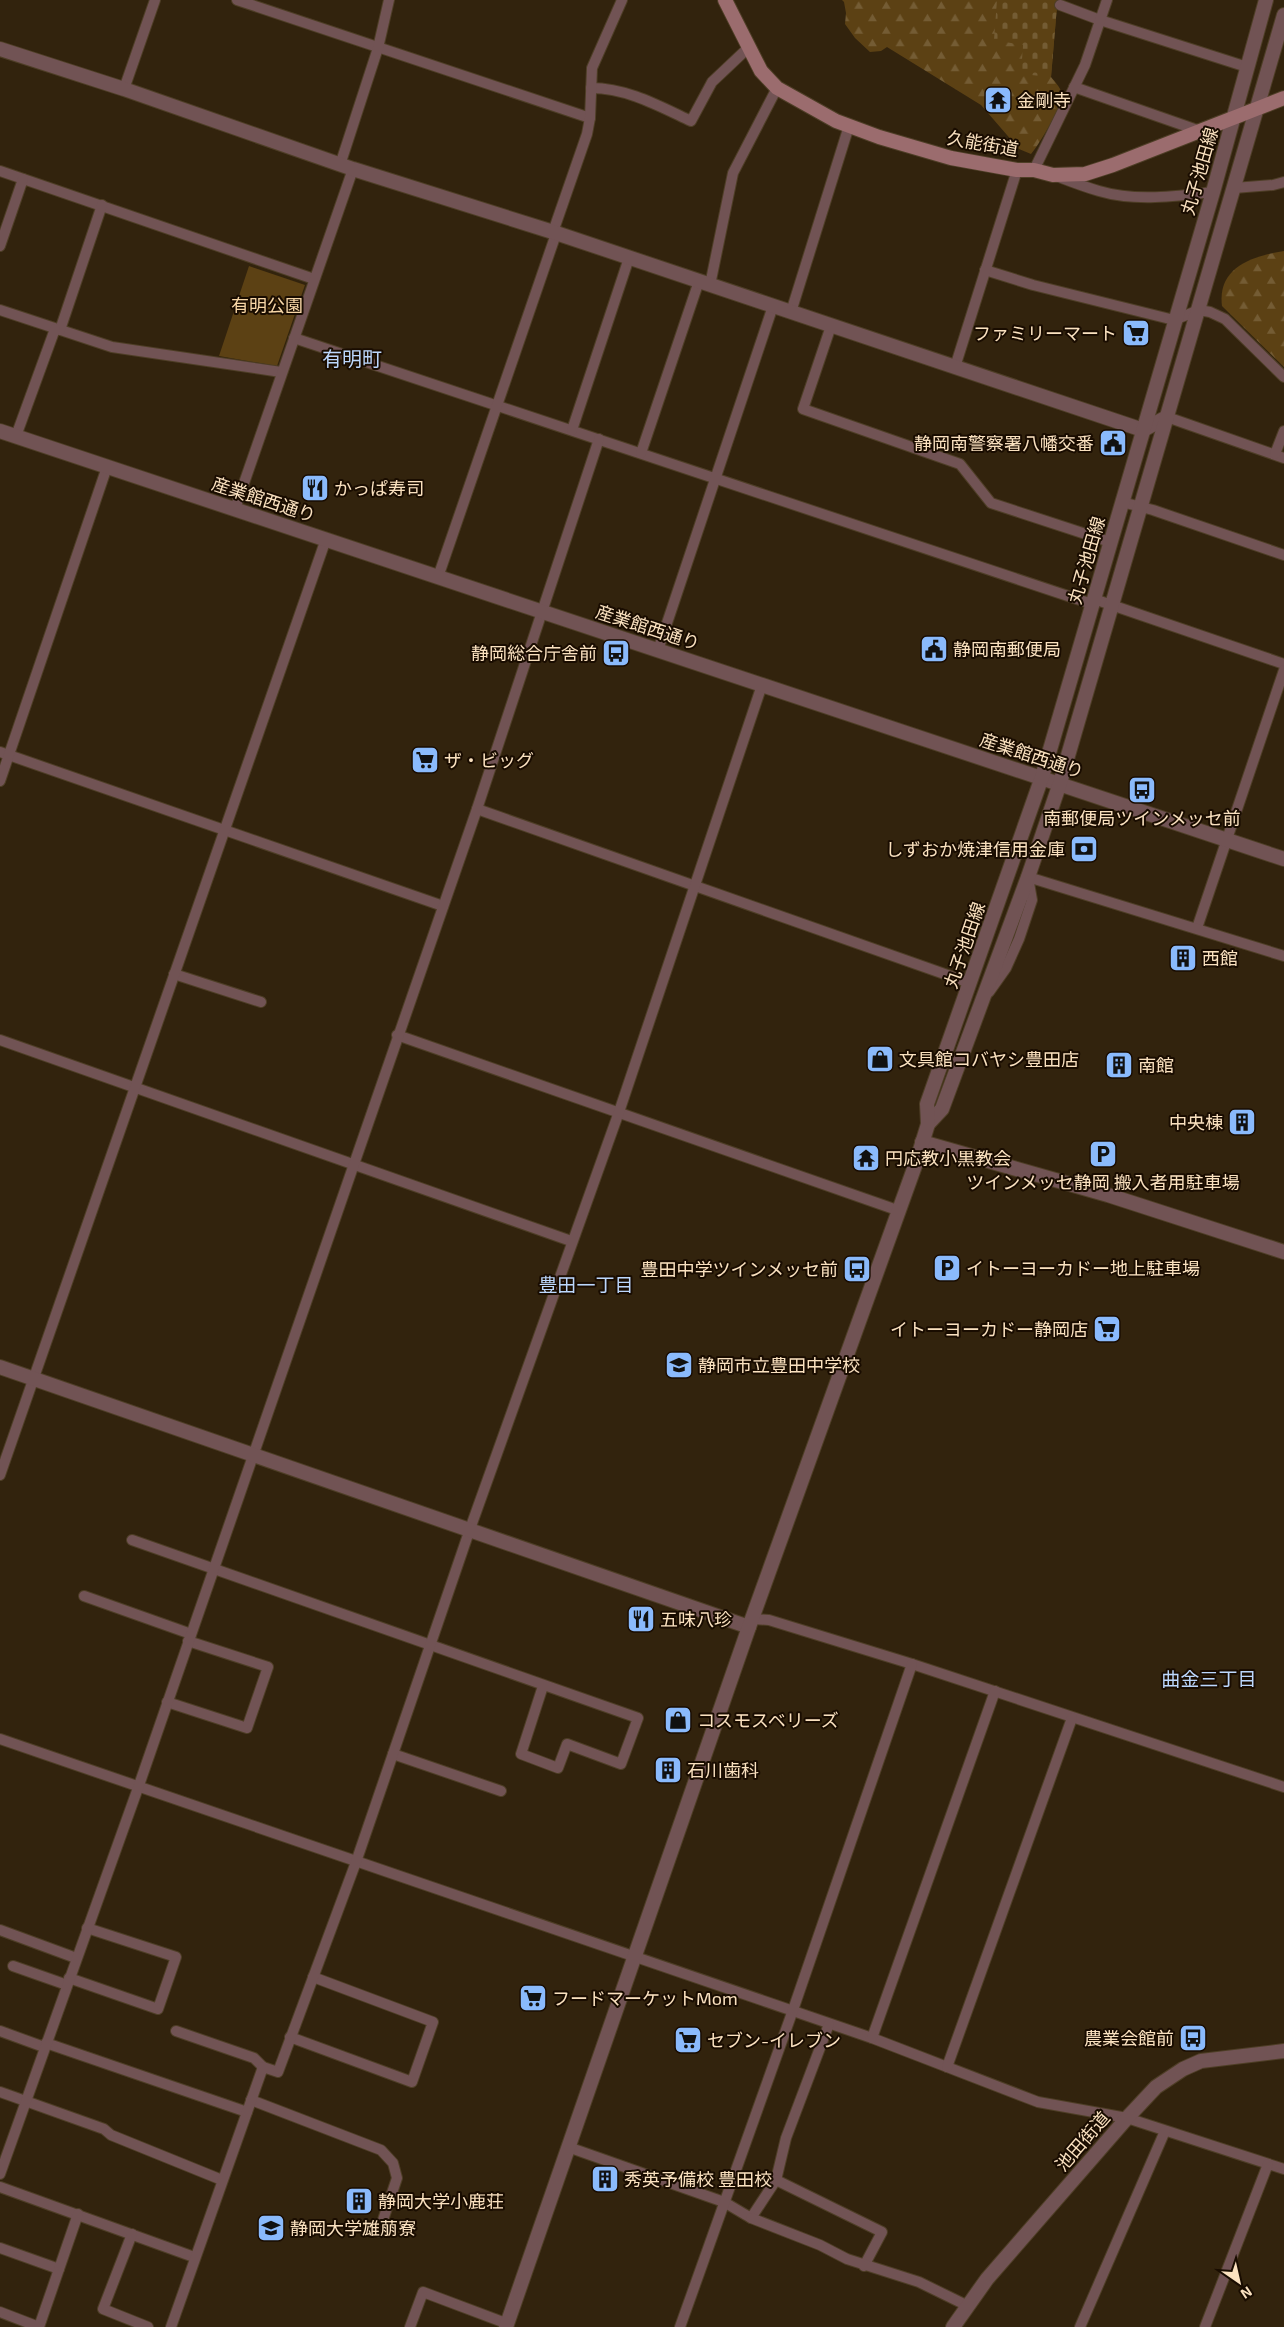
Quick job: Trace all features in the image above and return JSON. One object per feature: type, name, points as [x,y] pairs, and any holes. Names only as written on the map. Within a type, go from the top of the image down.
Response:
[{"type":"main road","name":"久能街道","points":[[725,0],[761,71],[777,88],[849,126],[951,158],[1017,170],[1034,170],[1053,175],[1085,174],[1284,98]]},
{"type":"street","points":[[124,89],[155,0]]},
{"type":"street","points":[[237,0],[590,118]]},
{"type":"street","points":[[235,509],[314,280],[378,48],[389,0]]},
{"type":"street","points":[[438,577],[554,233],[590,118],[592,68],[622,0]]},
{"type":"street","points":[[1034,170],[1074,87],[1107,0]]},
{"type":"street","name":"丸子池田線","points":[[507,2325],[751,1623],[897,1210],[916,1163],[928,1124],[927,1104],[1042,778],[1174,320],[1214,192],[1266,0]]},
{"type":"street","points":[[1060,5],[1100,20],[1247,67]]},
{"type":"street","name":"丸子池田線","points":[[928,1124],[942,1109],[1028,877],[1119,607],[1142,507],[1284,15]]},
{"type":"street","points":[[591,88],[606,88],[648,100],[691,121],[699,102],[712,82],[748,48]]},
{"type":"street","points":[[0,49],[124,89],[346,167],[554,233],[1143,430],[1168,417],[1280,456],[1284,431]]},
{"type":"street","points":[[1074,87],[1200,131]]},
{"type":"street","points":[[641,453],[704,283],[733,173],[777,88]]},
{"type":"street","points":[[791,312],[849,126]]},
{"type":"street","points":[[955,367],[1017,170]]},
{"type":"street","points":[[0,171],[314,280]]},
{"type":"street","points":[[1053,175],[1100,192],[1134,197],[1165,197],[1214,192]]},
{"type":"street","points":[[0,246],[23,179]]},
{"type":"street","points":[[1234,188],[1273,186],[1284,182]]},
{"type":"street","points":[[16,436],[58,330],[102,205]]},
{"type":"street","points":[[572,430],[629,258]]},
{"type":"street","points":[[985,270],[1033,285],[1174,320],[1199,310],[1210,312],[1225,319],[1284,377]]},
{"type":"street","points":[[658,650],[773,306]]},
{"type":"street","points":[[0,310],[112,347],[282,372]]},
{"type":"street","points":[[831,326],[803,409],[960,464],[991,503],[1110,542]]},
{"type":"street","points":[[294,338],[497,404],[716,479],[1093,601],[1119,607],[1284,664]]},
{"type":"street","name":"産業館西通り","points":[[0,431],[1284,859]]},
{"type":"street","points":[[0,2174],[138,1788],[397,1035],[477,809],[600,439]]},
{"type":"street","points":[[0,781],[4,754],[106,467]]},
{"type":"street","points":[[1122,502],[1284,554]]},
{"type":"street","points":[[0,1475],[174,974],[226,831],[326,539]]},
{"type":"street","points":[[1197,928],[1284,670]]},
{"type":"street","points":[[176,2031],[254,2058],[263,2067],[278,2072],[356,1862],[470,1529],[571,1241],[619,1112],[762,685]]},
{"type":"street","points":[[4,754],[443,906]]},
{"type":"street","points":[[477,809],[986,988]]},
{"type":"street","points":[[979,1007],[1006,968],[1020,939],[1032,900],[1028,877],[1284,956]]},
{"type":"street","points":[[174,974],[261,1002]]},
{"type":"street","points":[[397,1035],[897,1210]]},
{"type":"street","points":[[0,1040],[134,1089],[571,1241]]},
{"type":"street","points":[[922,1142],[1108,1195],[1284,1252]]},
{"type":"street","points":[[0,1367],[470,1529],[751,1623],[769,1620],[912,1664],[1284,1787]]},
{"type":"street","points":[[132,1540],[638,1718],[621,1764],[567,1744],[558,1768],[521,1754],[543,1686]]},
{"type":"street","points":[[84,1596],[268,1667],[247,1728],[167,1702]]},
{"type":"street","points":[[680,2327],[793,2010],[912,1664]]},
{"type":"street","points":[[872,2038],[995,1691]]},
{"type":"street","points":[[947,2067],[1072,1718]]},
{"type":"street","points":[[0,1740],[793,2010],[872,2038],[1038,2102],[1127,2118],[1284,2169]]},
{"type":"street","points":[[393,1754],[501,1791]]},
{"type":"street","points":[[13,1966],[158,2009],[176,1957],[87,1928]]},
{"type":"street","points":[[0,1930],[76,1958]]},
{"type":"street","points":[[290,2037],[412,2082],[433,2022],[312,1977]]},
{"type":"street","points":[[751,2218],[776,2180],[786,2138],[829,2024]]},
{"type":"street","points":[[0,2031],[247,2112]]},
{"type":"street","name":"池田街道","points":[[953,2327],[987,2279],[1127,2118],[1167,2079],[1201,2061],[1284,2051]]},
{"type":"street","points":[[171,2327],[194,2257],[263,2067]]},
{"type":"street","points":[[0,2092],[104,2129],[111,2135],[222,2180]]},
{"type":"street","points":[[251,2100],[381,2150],[393,2163],[397,2178],[379,2232]]},
{"type":"street","points":[[1080,2327],[1165,2131]]},
{"type":"street","points":[[568,2147],[724,2202],[751,2218],[820,2245],[864,2266],[883,2269],[919,2282],[968,2306]]},
{"type":"street","points":[[1205,2327],[1268,2164]]},
{"type":"street","points":[[776,2180],[882,2232],[864,2266]]},
{"type":"street","points":[[0,2187],[194,2257]]},
{"type":"street","points":[[0,2312],[39,2327],[78,2214]]},
{"type":"street","points":[[132,2234],[103,2310],[148,2327]]},
{"type":"street","points":[[0,2248],[59,2269]]},
{"type":"street","points":[[410,2327],[422,2292],[507,2325]]},
{"type":"green space","points":[[842,0],[1061,0],[1057,6],[1051,77],[1060,89],[1062,98],[1049,127],[1031,154],[1019,149],[981,105],[887,47],[881,51],[870,52],[855,38],[845,24],[846,13]]},
{"type":"green space","points":[[997,0],[1061,0],[1057,6],[1051,77],[1021,74],[1023,45],[994,40]]},
{"type":"green space","points":[[1284,251],[1284,367],[1222,306],[1222,293],[1225,282],[1231,273],[1240,266],[1249,260]]},
{"type":"green space","name":"有明公園","points":[[249,266],[305,285],[277,366],[219,356]]},
{"type":"place","name":"金剛寺","points":[[998,100]]},
{"type":"place","name":"ファミリーマート","points":[[1136,333]]},
{"type":"place","name":"静岡南警察署八幡交番","points":[[1113,443]]},
{"type":"place","name":"かっぱ寿司","points":[[315,488]]},
{"type":"place","name":"静岡南郵便局","points":[[934,649]]},
{"type":"place","name":"静岡総合庁舎前","points":[[616,653]]},
{"type":"place","name":"ザ・ビッグ","points":[[425,760]]},
{"type":"place","name":"南郵便局ツインメッセ前","points":[[1142,790]]},
{"type":"place","name":"しずおか焼津信用金庫","points":[[1084,849]]},
{"type":"place","name":"西館","points":[[1183,958]]},
{"type":"place","name":"文具館コバヤシ豊田店","points":[[880,1059]]},
{"type":"place","name":"南館","points":[[1119,1065]]},
{"type":"place","name":"中央棟","points":[[1242,1122]]},
{"type":"place","name":"ツインメッセ静岡 搬入者用駐車場","points":[[1103,1154]]},
{"type":"place","name":"円応教小黒教会","points":[[866,1158]]},
{"type":"place","name":"イトーヨーカドー地上駐車場","points":[[947,1268]]},
{"type":"place","name":"豊田中学ツインメッセ前","points":[[857,1269]]},
{"type":"place","name":"イトーヨーカドー静岡店","points":[[1107,1329]]},
{"type":"place","name":"静岡市立豊田中学校","points":[[679,1365]]},
{"type":"place","name":"五味八珍","points":[[641,1619]]},
{"type":"place","name":"コスモスベリーズ","points":[[678,1720]]},
{"type":"place","name":"石川歯科","points":[[668,1770]]},
{"type":"place","name":"フードマーケットMom","points":[[533,1998]]},
{"type":"place","name":"農業会館前","points":[[1193,2038]]},
{"type":"place","name":"セブン-イレブン","points":[[688,2040]]},
{"type":"place","name":"秀英予備校 豊田校","points":[[605,2179]]},
{"type":"place","name":"静岡大学小鹿荘","points":[[359,2201]]},
{"type":"place","name":"静岡大学雄萠寮","points":[[271,2228]]},
{"type":"district","name":"有明町","points":[[352,358]]},
{"type":"district","name":"豊田一丁目","points":[[586,1284]]},
{"type":"district","name":"曲金三丁目","points":[[1209,1678]]}]
